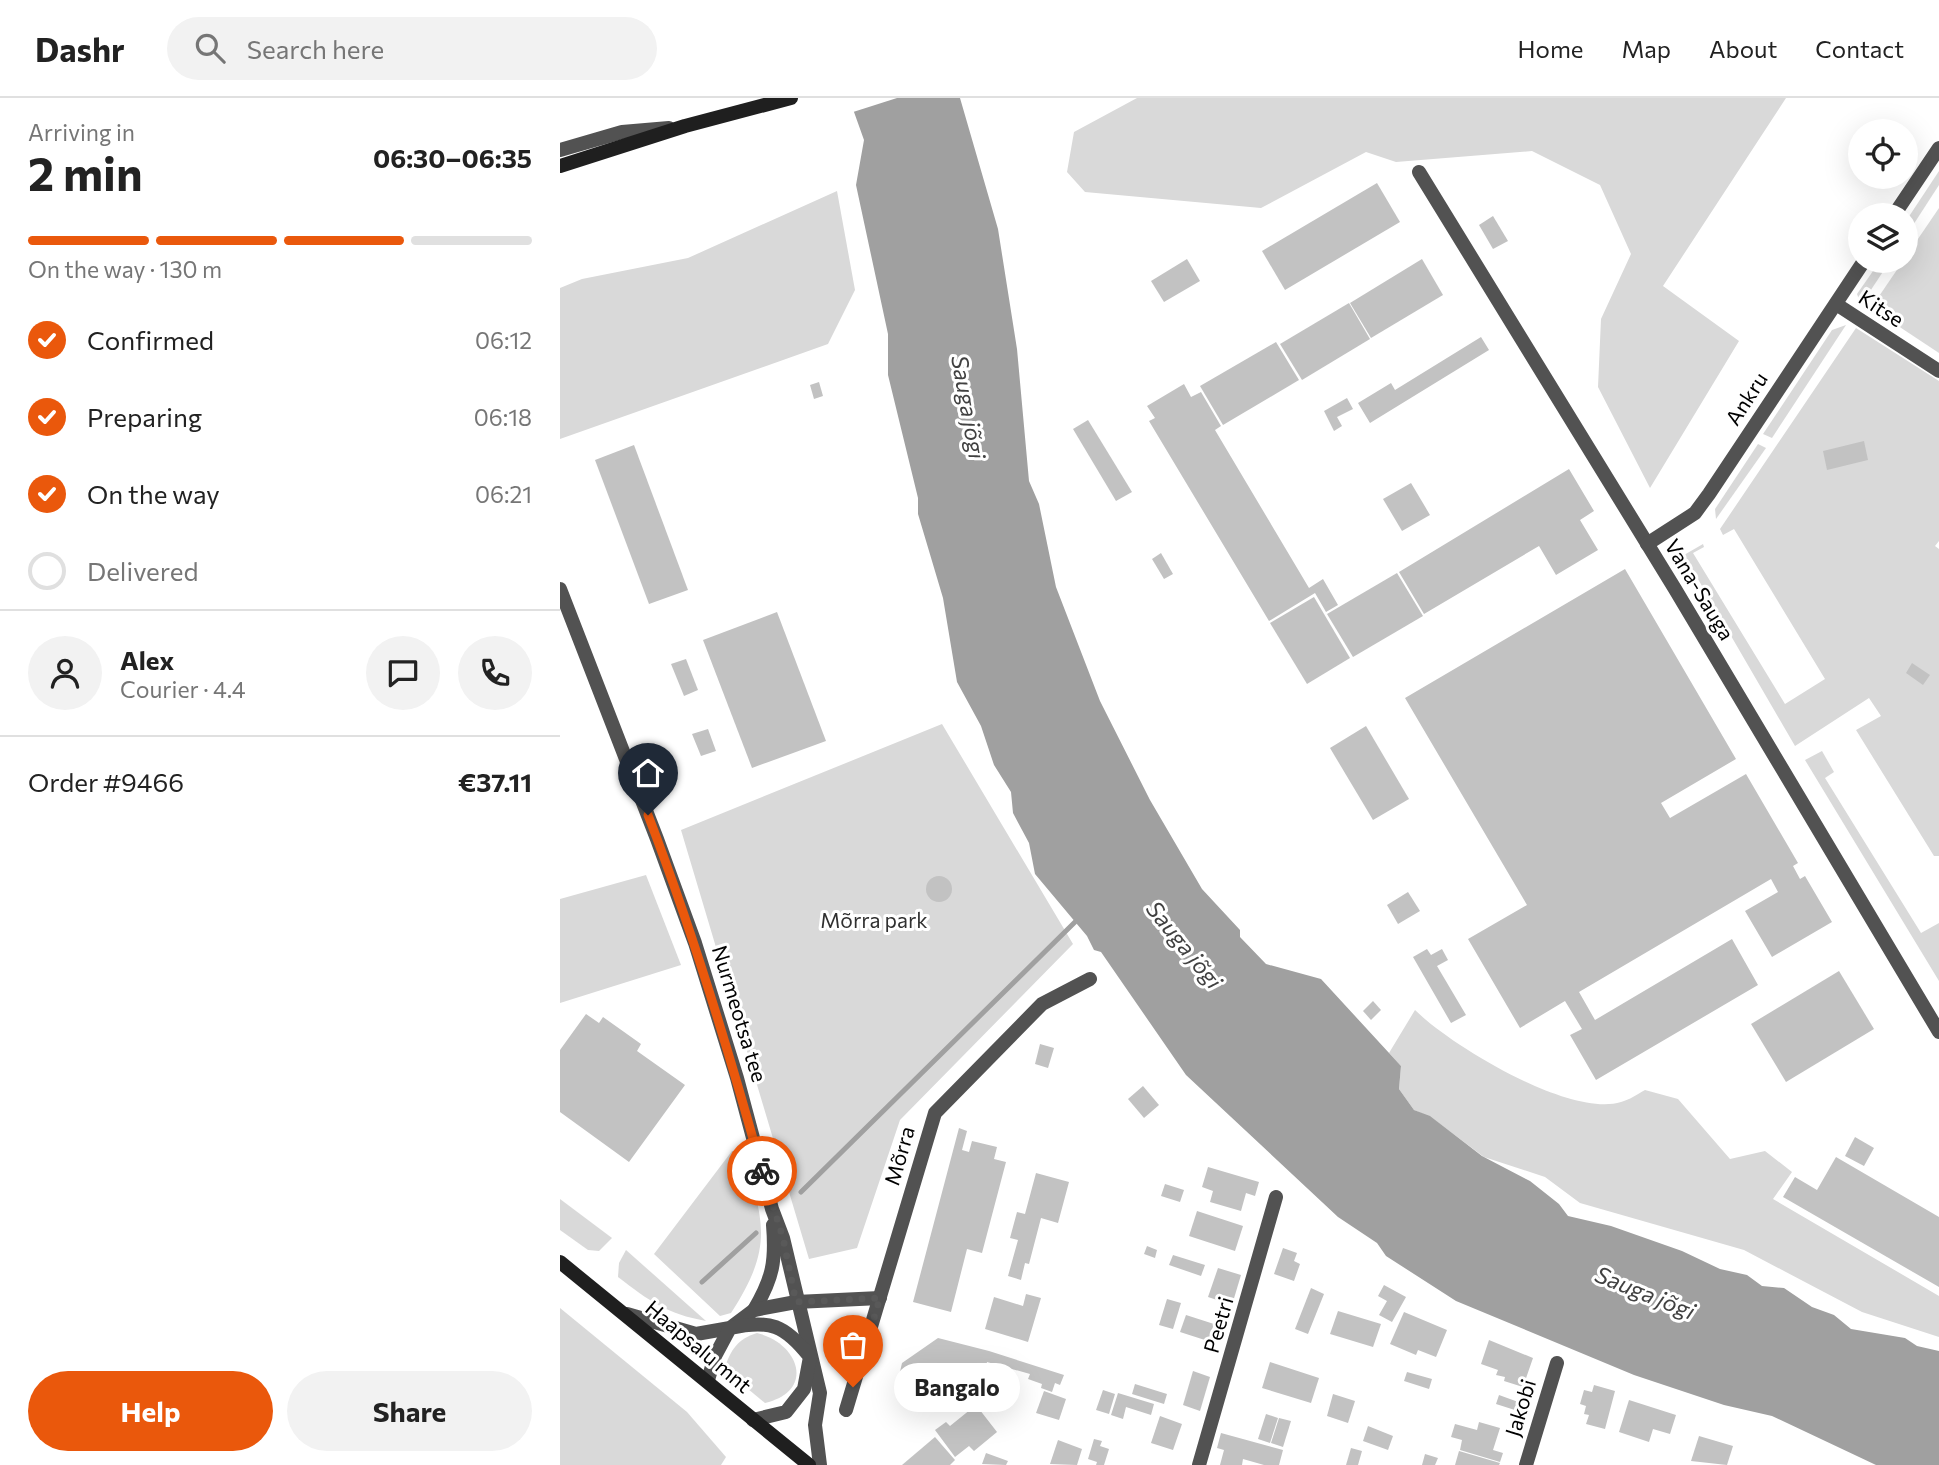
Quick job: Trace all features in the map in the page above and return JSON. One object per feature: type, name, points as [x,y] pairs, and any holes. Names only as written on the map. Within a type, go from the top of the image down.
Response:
[{"type":"main road","points":[[560,166],[685,126],[789,99]]},
{"type":"main road","name":"Haapsalu mnt","points":[[560,1262],[809,1465]]},
{"type":"street","points":[[560,150],[622,132],[685,126]]},
{"type":"street","points":[[1902,203],[1939,148]]},
{"type":"street","name":"Vana-Sauga","points":[[1419,172],[1647,544],[1939,1032]]},
{"type":"street","name":"Ankru","points":[[1647,544],[1695,513],[1856,273]]},
{"type":"street","name":"Kitse","points":[[1836,304],[1939,371]]},
{"type":"street","name":"Nurmeotsa tee","points":[[560,589],[695,943],[737,1078],[772,1209],[783,1238],[796,1302],[820,1393],[816,1425],[820,1465]]},
{"type":"street","name":"Mõrra","points":[[846,1410],[935,1112],[1042,1003],[1090,979]]},
{"type":"street","name":"Peetri","points":[[1199,1465],[1276,1197]]},
{"type":"street","points":[[708,1380],[715,1356],[730,1328],[754,1310],[768,1286],[775,1258],[772,1209]]},
{"type":"street","points":[[754,1310],[796,1302],[880,1298]]},
{"type":"street","points":[[627,1314],[696,1334],[757,1322],[790,1332],[810,1357],[804,1389],[786,1412],[753,1420]]},
{"type":"street","name":"Jakobi","points":[[1526,1465],[1557,1363]]},
{"type":"green space","points":[[1137,98],[1786,98],[1663,286],[1739,341],[1650,488],[1598,387],[1601,319],[1631,254],[1600,185],[1532,151],[1396,162],[1366,152],[1261,208],[1085,192],[1067,172],[1074,132]]},
{"type":"green space","points":[[1939,171],[1939,185],[1918,217],[1918,203]]},
{"type":"green space","points":[[837,191],[855,290],[828,344],[560,439],[560,288],[582,279],[688,258]]},
{"type":"green space","points":[[1939,208],[1939,353],[1871,308],[1895,273],[1918,273],[1918,239]]},
{"type":"green space","points":[[1872,273],[1882,273],[1861,305],[1857,294]]},
{"type":"green space","points":[[1846,325],[1772,438],[1763,434],[1832,330]]},
{"type":"green space","points":[[1856,328],[1939,381],[1939,541],[1935,546],[1939,549],[1939,856],[1934,856],[1856,730],[1881,716],[1869,698],[1795,746],[1684,555],[1703,544],[1704,547],[1693,553],[1785,704],[1825,679],[1734,529],[1723,535],[1720,529]]},
{"type":"green space","points":[[1758,444],[1766,448],[1716,519],[1715,509]]},
{"type":"green space","name":"Mõrra park","points":[[942,724],[1073,944],[900,1120],[857,1248],[809,1259],[681,830]]},
{"type":"green space","points":[[1822,751],[1834,772],[1825,778],[1921,933],[1939,923],[1939,981],[1805,760]]},
{"type":"green space","points":[[646,875],[681,965],[560,1003],[560,899]]},
{"type":"green space","points":[[1415,1010],[1482,1059],[1543,1089],[1572,1099],[1599,1104],[1621,1102],[1645,1090],[1678,1099],[1730,1159],[1765,1151],[1792,1172],[1773,1199],[1939,1296],[1939,1337],[1862,1312],[1744,1250],[1580,1203],[1545,1177],[1484,1157],[1432,1118],[1414,1110],[1399,1089],[1401,1066],[1389,1053]]},
{"type":"green space","points":[[732,1151],[743,1151],[756,1197],[761,1234],[754,1270],[745,1290],[731,1313],[720,1316],[654,1254]]},
{"type":"green space","points":[[560,1199],[612,1238],[599,1251],[588,1250],[560,1230]]},
{"type":"green space","points":[[626,1250],[706,1321],[680,1315],[659,1305],[618,1277],[619,1263]]},
{"type":"green space","points":[[560,1308],[687,1412],[726,1457],[721,1465],[560,1465]]},
{"type":"green space","points":[[757,1333],[783,1346],[796,1367],[796,1378],[791,1388],[781,1397],[765,1403],[724,1369],[736,1346],[744,1338]]},
{"type":"water","name":"Sauga jõgi","points":[[849,98],[960,98],[998,229],[1017,349],[1029,481],[1039,504],[1056,587],[1100,701],[1150,800],[1202,889],[1240,930],[1240,937],[1266,964],[1321,979],[1401,1066],[1399,1089],[1414,1110],[1430,1116],[1482,1156],[1530,1181],[1559,1204],[1568,1216],[1611,1226],[1682,1251],[1720,1269],[1747,1275],[1762,1286],[1784,1288],[1812,1307],[1834,1315],[1851,1329],[1905,1338],[1917,1346],[1939,1351],[1939,1465],[1876,1465],[1772,1416],[1724,1405],[1634,1375],[1456,1301],[1386,1256],[1377,1243],[1338,1217],[1186,1075],[1101,952],[1094,950],[1087,936],[1035,874],[1029,843],[1013,813],[1011,792],[994,765],[981,726],[957,682],[943,598],[918,514],[918,498],[888,375],[888,334],[856,185],[864,140]]},
{"type":"pier","points":[[845,98],[897,98],[850,113]]},
{"type":"building","points":[[1377,183],[1400,222],[1285,290],[1262,251]]},
{"type":"building","points":[[1493,216],[1508,241],[1493,249],[1479,225]]},
{"type":"building","points":[[1187,259],[1200,281],[1164,302],[1151,281]]},
{"type":"building","points":[[1422,259],[1443,295],[1371,338],[1350,303]]},
{"type":"building","points":[[1349,303],[1370,339],[1302,380],[1280,344]]},
{"type":"building","points":[[1481,337],[1489,350],[1370,423],[1358,403],[1391,383],[1395,390]]},
{"type":"building","points":[[1276,342],[1299,380],[1223,425],[1200,386]]},
{"type":"building","points":[[819,382],[823,396],[814,399],[810,385]]},
{"type":"building","points":[[1184,384],[1191,397],[1201,392],[1221,426],[1215,430],[1309,588],[1323,579],[1338,605],[1326,612],[1315,593],[1269,621],[1149,421],[1155,418],[1147,406]]},
{"type":"building","points":[[1347,398],[1353,409],[1337,417],[1342,426],[1334,431],[1324,411]]},
{"type":"building","points":[[1088,420],[1132,492],[1116,501],[1073,429]]},
{"type":"building","points":[[1864,441],[1868,460],[1827,470],[1823,451]]},
{"type":"building","points":[[634,445],[688,590],[649,604],[595,460]]},
{"type":"building","points":[[1569,469],[1594,511],[1580,520],[1598,550],[1556,575],[1539,546],[1424,614],[1399,572]]},
{"type":"building","points":[[1411,483],[1430,515],[1402,531],[1383,499]]},
{"type":"building","points":[[1161,553],[1173,574],[1164,579],[1152,559]]},
{"type":"building","points":[[1625,569],[1736,759],[1661,803],[1670,818],[1746,774],[1798,863],[1793,866],[1800,879],[1805,876],[1832,922],[1772,957],[1745,911],[1778,892],[1771,879],[1579,992],[1595,1020],[1732,939],[1758,985],[1596,1080],[1570,1035],[1582,1029],[1565,1001],[1520,1028],[1468,939],[1527,905],[1405,698]]},
{"type":"building","points":[[1397,573],[1423,616],[1353,657],[1327,614]]},
{"type":"building","points":[[1314,597],[1350,658],[1307,684],[1270,623]]},
{"type":"building","points":[[777,612],[826,741],[752,768],[703,640]]},
{"type":"building","points":[[686,659],[698,690],[684,696],[671,664]]},
{"type":"building","points":[[1912,663],[1930,675],[1923,685],[1906,673]]},
{"type":"building","points":[[1366,726],[1409,799],[1373,820],[1330,748]]},
{"type":"building","points":[[708,729],[716,751],[701,756],[692,734]]},
{"type":"building","points":[[939,876],[948,880],[952,889],[948,898],[939,902],[930,898],[926,889],[930,880]]},
{"type":"building","points":[[1408,892],[1420,911],[1398,924],[1387,905]]},
{"type":"building","points":[[1427,949],[1431,955],[1442,949],[1448,960],[1437,966],[1466,1015],[1451,1023],[1413,957]]},
{"type":"building","points":[[1839,971],[1874,1029],[1786,1082],[1751,1024]]},
{"type":"building","points":[[1373,1001],[1381,1010],[1371,1020],[1363,1011]]},
{"type":"building","points":[[586,1014],[599,1023],[603,1017],[641,1044],[637,1051],[685,1085],[629,1162],[560,1112],[560,1050]]},
{"type":"building","points":[[1040,1044],[1054,1048],[1048,1068],[1035,1064]]},
{"type":"building","points":[[1143,1086],[1159,1105],[1144,1118],[1128,1099]]},
{"type":"building","points":[[959,1128],[967,1131],[962,1150],[969,1152],[972,1141],[997,1147],[994,1159],[1006,1162],[982,1253],[967,1249],[951,1312],[913,1302]]},
{"type":"building","points":[[1855,1137],[1874,1148],[1864,1166],[1845,1156]]},
{"type":"building","points":[[1836,1157],[1939,1217],[1939,1287],[1783,1197],[1795,1177],[1817,1190]]},
{"type":"building","points":[[1208,1167],[1259,1182],[1255,1196],[1246,1193],[1241,1211],[1210,1202],[1213,1191],[1202,1187]]},
{"type":"building","points":[[1036,1173],[1069,1182],[1058,1223],[1041,1218],[1029,1264],[1025,1263],[1021,1280],[1008,1276],[1018,1240],[1010,1238],[1017,1212],[1025,1214]]},
{"type":"building","points":[[1165,1184],[1184,1190],[1180,1202],[1161,1196]]},
{"type":"building","points":[[1197,1211],[1243,1226],[1235,1251],[1189,1236]]},
{"type":"building","points":[[1147,1246],[1157,1250],[1155,1258],[1144,1254]]},
{"type":"building","points":[[1283,1248],[1297,1253],[1294,1261],[1300,1264],[1294,1281],[1274,1274]]},
{"type":"building","points":[[1173,1255],[1205,1265],[1201,1276],[1169,1265]]},
{"type":"building","points":[[1218,1268],[1241,1275],[1232,1305],[1208,1297]]},
{"type":"building","points":[[1384,1285],[1406,1297],[1392,1322],[1379,1315],[1387,1301],[1378,1296]]},
{"type":"building","points":[[1311,1288],[1324,1294],[1308,1334],[1295,1329]]},
{"type":"building","points":[[1026,1294],[1041,1298],[1028,1342],[985,1329],[994,1297],[1023,1306]]},
{"type":"building","points":[[1167,1299],[1181,1303],[1173,1329],[1159,1325]]},
{"type":"building","points":[[1338,1311],[1381,1324],[1373,1347],[1330,1334]]},
{"type":"building","points":[[1404,1312],[1447,1330],[1436,1357],[1418,1350],[1416,1355],[1390,1344]]},
{"type":"building","points":[[1186,1315],[1214,1324],[1208,1341],[1180,1332]]},
{"type":"building","points":[[938,1338],[1064,1375],[1060,1385],[1055,1383],[1052,1392],[1041,1388],[1042,1384],[1028,1379],[1030,1374],[987,1362],[983,1382],[952,1375],[910,1405],[895,1386],[903,1380],[899,1376],[902,1363]]},
{"type":"building","points":[[1489,1340],[1533,1358],[1523,1387],[1504,1381],[1505,1377],[1496,1375],[1498,1370],[1481,1364]]},
{"type":"building","points":[[1270,1362],[1319,1378],[1311,1403],[1262,1388]]},
{"type":"building","points":[[1193,1371],[1210,1377],[1200,1411],[1183,1405]]},
{"type":"building","points":[[1407,1372],[1432,1379],[1429,1389],[1404,1381]]},
{"type":"building","points":[[1135,1384],[1167,1394],[1164,1404],[1132,1394]]},
{"type":"building","points":[[1594,1385],[1615,1391],[1605,1429],[1586,1424],[1589,1415],[1584,1414],[1586,1406],[1580,1404],[1584,1390],[1592,1392]]},
{"type":"building","points":[[1103,1390],[1115,1394],[1109,1414],[1096,1410]]},
{"type":"building","points":[[1044,1391],[1066,1399],[1059,1420],[1036,1413]]},
{"type":"building","points":[[1118,1393],[1154,1404],[1151,1415],[1126,1407],[1123,1419],[1111,1415]]},
{"type":"building","points":[[1333,1394],[1355,1401],[1348,1423],[1327,1416]]},
{"type":"building","points":[[1499,1395],[1521,1403],[1518,1411],[1496,1404]]},
{"type":"building","points":[[1629,1400],[1676,1415],[1670,1434],[1653,1429],[1649,1442],[1619,1432]]},
{"type":"building","points":[[976,1405],[997,1432],[974,1451],[969,1446],[955,1457],[935,1430],[946,1422],[950,1426]]},
{"type":"building","points":[[1266,1414],[1278,1418],[1270,1443],[1258,1439]]},
{"type":"building","points":[[1160,1416],[1182,1424],[1173,1450],[1151,1443]]},
{"type":"building","points":[[1279,1418],[1291,1421],[1283,1447],[1271,1443]]},
{"type":"building","points":[[1479,1422],[1500,1428],[1493,1450],[1503,1453],[1500,1462],[1460,1450],[1462,1440],[1451,1437],[1455,1424],[1477,1430]]},
{"type":"building","points":[[1368,1426],[1393,1436],[1388,1450],[1363,1441]]},
{"type":"building","points":[[1221,1433],[1283,1450],[1279,1465],[1264,1465],[1243,1459],[1242,1465],[1220,1465],[1224,1450],[1217,1448]]},
{"type":"building","points":[[1699,1436],[1733,1446],[1727,1465],[1691,1461]]},
{"type":"building","points":[[935,1437],[955,1460],[950,1465],[902,1465]]},
{"type":"building","points":[[1094,1439],[1102,1441],[1100,1446],[1109,1449],[1104,1465],[1096,1465],[1097,1462],[1088,1459]]},
{"type":"building","points":[[1058,1440],[1082,1449],[1077,1465],[1050,1464]]},
{"type":"building","points":[[1351,1448],[1362,1451],[1358,1465],[1346,1465]]},
{"type":"building","points":[[1459,1451],[1500,1463],[1455,1465]]},
{"type":"building","points":[[986,1453],[1008,1461],[1006,1465],[982,1464]]},
{"type":"building","points":[[1425,1454],[1438,1458],[1435,1465],[1422,1465]]},
{"type":"waterway","points":[[801,1192],[1075,922]]},
{"type":"waterway","points":[[702,1282],[756,1233]]},
{"type":"way so far","points":[[762,1171],[783,1238],[796,1302],[880,1298],[853,1387]]},
{"type":"place","name":"Bangalo","points":[[853,1387]]},
{"type":"route","points":[[648,815],[695,943],[737,1078],[762,1171]]}]
